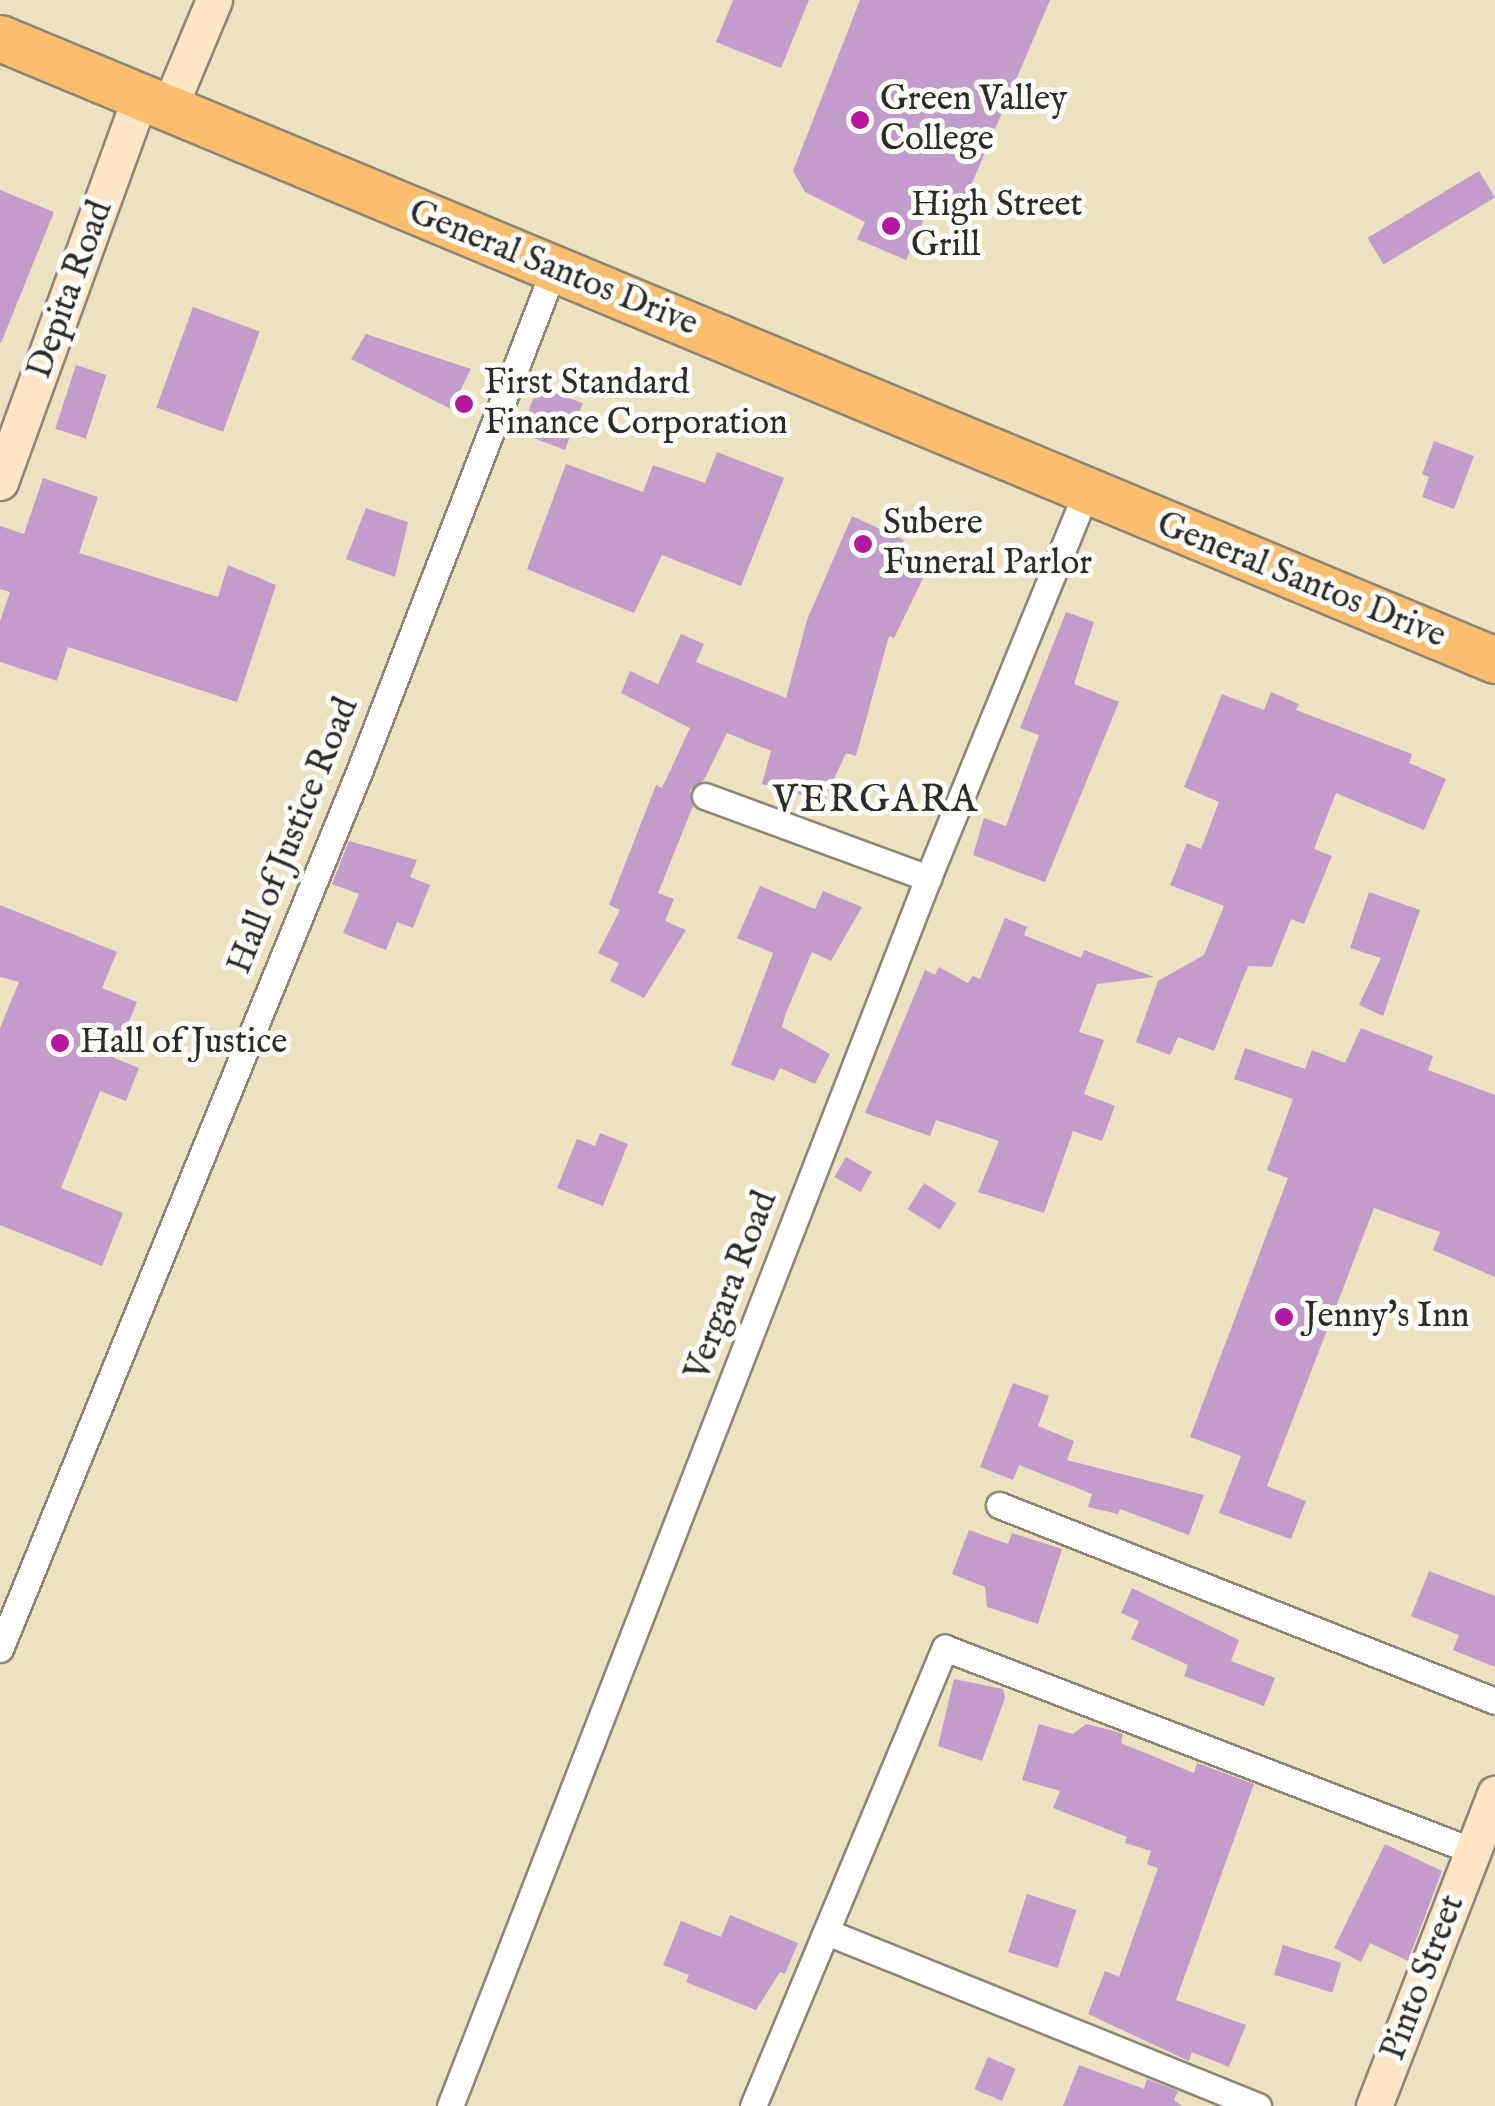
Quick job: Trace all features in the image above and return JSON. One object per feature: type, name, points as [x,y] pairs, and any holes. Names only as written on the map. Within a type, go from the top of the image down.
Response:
[{"type":"highway","name":"General Santos Drive","points":[[0,38],[1495,660]]},
{"type":"street","name":"Depita Road","points":[[0,482],[154,104],[214,0]]},
{"type":"street","name":"Hall of Justice Road","points":[[0,1649],[360,772],[554,269]]},
{"type":"street","name":"Vergara Road","points":[[450,2106],[928,878],[1086,493]]},
{"type":"street","points":[[705,796],[928,878]]},
{"type":"street","points":[[998,1504],[1495,1701]]},
{"type":"street","points":[[754,2106],[946,1648],[1473,1850]]},
{"type":"street","name":"Pinto Street","points":[[1374,2106],[1495,1794]]},
{"type":"street","points":[[826,1932],[1258,2106]]},
{"type":"building","points":[[733,0],[809,0],[781,68],[716,42]]},
{"type":"building","points":[[860,0],[1050,0],[955,223],[927,212],[906,260],[857,239],[865,222],[805,192],[793,171]]},
{"type":"building","points":[[1479,171],[1495,198],[1384,265],[1368,238]]},
{"type":"building","points":[[0,190],[54,212],[1,343],[0,342]]},
{"type":"building","points":[[193,307],[260,331],[223,432],[156,408]]},
{"type":"building","points":[[366,334],[471,369],[451,409],[351,359]]},
{"type":"building","points":[[76,365],[106,375],[86,439],[55,429]]},
{"type":"building","points":[[538,386],[583,403],[565,450],[520,433]]},
{"type":"building","points":[[1434,441],[1474,456],[1454,509],[1422,497],[1429,477],[1422,474]]},
{"type":"building","points":[[717,452],[784,478],[741,586],[662,555],[634,613],[527,569],[566,464],[643,492],[653,465],[705,483]]},
{"type":"building","points":[[43,478],[98,497],[79,553],[218,597],[228,565],[276,585],[237,702],[68,647],[57,681],[0,662],[0,621],[10,592],[0,589],[0,526],[24,534]]},
{"type":"building","points":[[366,508],[408,522],[395,577],[346,559]]},
{"type":"building","points":[[852,516],[904,540],[899,553],[929,566],[894,638],[889,636],[856,756],[846,753],[824,801],[762,784],[771,751],[727,733],[704,780],[690,790],[693,806],[658,893],[674,899],[665,921],[686,930],[644,998],[610,981],[619,963],[598,953],[620,910],[609,905],[656,785],[662,788],[690,728],[621,693],[630,671],[658,684],[681,634],[704,644],[696,662],[786,698],[807,620]]},
{"type":"building","points":[[1066,612],[1094,622],[1074,684],[1119,702],[1045,882],[973,855],[984,818],[1006,826],[1039,735],[1020,728]]},
{"type":"building","points":[[1271,692],[1299,704],[1296,710],[1412,754],[1409,763],[1446,779],[1424,830],[1336,793],[1314,849],[1332,856],[1304,924],[1291,919],[1272,967],[1248,966],[1214,1051],[1178,1037],[1170,1055],[1136,1042],[1158,981],[1204,955],[1224,906],[1170,885],[1187,843],[1201,849],[1219,802],[1184,787],[1222,694],[1264,710]]},
{"type":"building","points":[[349,841],[417,860],[410,877],[430,885],[413,928],[397,922],[386,950],[343,933],[359,894],[332,884]]},
{"type":"building","points":[[760,886],[815,909],[823,891],[862,907],[831,961],[812,952],[782,1027],[830,1054],[815,1084],[780,1068],[774,1081],[731,1065],[773,953],[737,938]]},
{"type":"building","points":[[1369,892],[1420,910],[1383,1016],[1359,1005],[1381,958],[1350,948]]},
{"type":"building","name":"Hall of Justice","points":[[0,905],[117,952],[102,988],[137,1002],[114,1058],[139,1068],[126,1101],[100,1091],[61,1188],[123,1213],[102,1266],[0,1225],[0,1028],[19,982],[0,977]]},
{"type":"building","points":[[1005,918],[1027,927],[1024,935],[1081,958],[1084,950],[1154,977],[1097,984],[1079,1032],[1104,1040],[1084,1094],[1115,1106],[1102,1141],[1073,1131],[1044,1213],[978,1192],[999,1141],[936,1120],[930,1136],[865,1113],[925,970],[935,975],[939,967],[968,983],[973,976],[980,979]]},
{"type":"building","name":"Jenny's Inn","points":[[1361,1028],[1433,1056],[1428,1070],[1495,1095],[1495,1277],[1433,1250],[1440,1232],[1374,1208],[1267,1486],[1306,1501],[1291,1539],[1219,1513],[1241,1456],[1190,1437],[1288,1178],[1267,1170],[1293,1099],[1234,1079],[1245,1048],[1305,1069],[1312,1050],[1345,1063]]},
{"type":"building","points":[[600,1133],[628,1144],[603,1206],[557,1188],[577,1139],[595,1146]]},
{"type":"building","points":[[846,1157],[872,1172],[860,1192],[834,1177]]},
{"type":"building","points":[[924,1183],[956,1203],[940,1229],[908,1209]]},
{"type":"building","points":[[1013,1383],[1049,1396],[1038,1426],[1074,1441],[1067,1460],[1204,1495],[1189,1535],[1120,1509],[1118,1514],[1088,1507],[1092,1494],[1019,1465],[1013,1480],[980,1467]]},
{"type":"building","points":[[969,1530],[1008,1544],[1012,1533],[1062,1549],[1038,1624],[987,1607],[985,1587],[952,1574]]},
{"type":"building","points":[[1429,1571],[1495,1596],[1495,1667],[1453,1650],[1459,1635],[1411,1616]]},
{"type":"building","points":[[1132,1588],[1239,1640],[1231,1661],[1275,1678],[1264,1706],[1184,1676],[1188,1665],[1131,1639],[1139,1621],[1121,1613]]},
{"type":"building","points":[[954,1679],[1003,1689],[1005,1698],[982,1761],[938,1746]]},
{"type":"building","points":[[1039,1724],[1073,1734],[1086,1724],[1114,1731],[1123,1734],[1121,1743],[1194,1773],[1197,1763],[1254,1784],[1176,2000],[1246,2025],[1229,2067],[1192,2052],[1189,2061],[1088,2014],[1105,1971],[1119,1977],[1158,1868],[1147,1864],[1151,1851],[1125,1843],[1127,1837],[1053,1808],[1060,1791],[1022,1780]]},
{"type":"building","points":[[1385,1844],[1442,1871],[1408,1961],[1370,1943],[1361,1962],[1334,1948]]},
{"type":"building","points":[[1027,1894],[1076,1910],[1058,1968],[1008,1952]]},
{"type":"building","points":[[730,1915],[798,1943],[785,1974],[780,1972],[756,2010],[686,1982],[689,1975],[663,1965],[681,1921],[721,1937]]},
{"type":"building","points":[[1283,1945],[1341,1963],[1332,1992],[1274,1975]]},
{"type":"building","points":[[988,2057],[1016,2069],[1002,2101],[974,2089]]},
{"type":"building","points":[[1079,2065],[1144,2089],[1147,2079],[1178,2091],[1174,2100],[1182,2106],[1063,2106]]},
{"type":"place","name":"Green Valley College","points":[[860,120]]},
{"type":"place","name":"High Street Grill","points":[[891,226]]},
{"type":"place","name":"First Standard Finance Corporation","points":[[464,404]]},
{"type":"place","name":"Subere Funeral Parlor","points":[[863,544]]},
{"type":"place","name":"Hall of Justice","points":[[60,1043]]},
{"type":"place","name":"Jenny's Inn","points":[[1284,1317]]},
{"type":"district","name":"VERGARA","points":[[876,802]]}]
